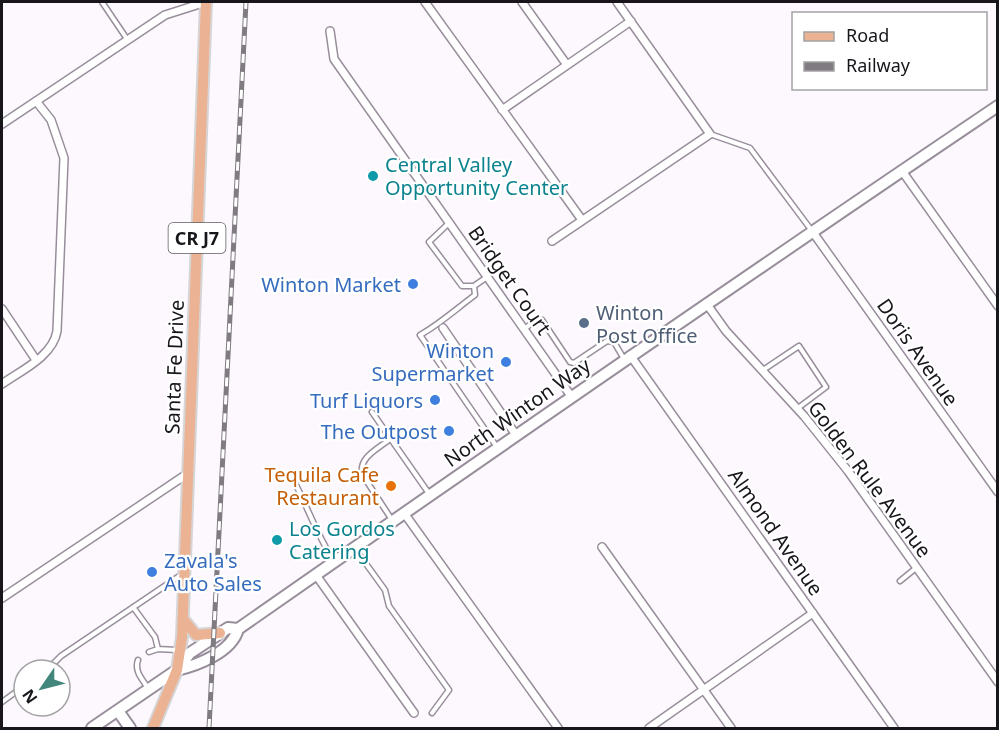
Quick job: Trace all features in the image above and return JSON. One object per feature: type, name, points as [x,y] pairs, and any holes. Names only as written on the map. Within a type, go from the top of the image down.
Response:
[{"type":"main road","name":"Santa Fe Drive","points":[[153,729],[177,670],[181,650],[206,2]]},
{"type":"main road","name":"North Winton Way","points":[[92,729],[177,670],[197,665],[235,640],[238,629],[627,357],[902,171],[996,111]]},
{"type":"main road","points":[[183,618],[196,635],[220,633]]},
{"type":"main road","name":"North Winton Way","points":[[177,670],[190,653],[228,628],[238,629]]},
{"type":"main road","points":[[118,711],[130,729]]},
{"type":"street","points":[[2,124],[165,15],[206,2]]},
{"type":"street","points":[[425,2],[582,220]]},
{"type":"street","points":[[522,2],[567,65]]},
{"type":"street","points":[[552,241],[710,134],[617,2]]},
{"type":"street","points":[[502,110],[631,21]]},
{"type":"street","name":"Bridget Court","points":[[330,31],[334,59],[571,396]]},
{"type":"street","points":[[2,384],[55,344],[57,331],[64,158],[51,120],[36,101]]},
{"type":"street","points":[[902,171],[998,306]]},
{"type":"street","name":"Doris Avenue","points":[[812,231],[998,492]]},
{"type":"street","name":"Golden Rule Avenue","points":[[706,303],[726,332],[797,409],[848,471],[998,682]]},
{"type":"street","points":[[2,309],[36,360]]},
{"type":"street","points":[[441,327],[516,435]]},
{"type":"street","name":"Almond Avenue","points":[[627,357],[813,613],[894,729]]},
{"type":"street","points":[[2,598],[187,474]]},
{"type":"street","points":[[404,513],[558,729]]},
{"type":"street","points":[[602,547],[731,729]]},
{"type":"street","points":[[316,575],[414,713]]},
{"type":"street","points":[[649,729],[813,613]]},
{"type":"lane","points":[[102,2],[128,39]]},
{"type":"lane","points":[[710,134],[750,148],[812,231]]},
{"type":"lane","points":[[449,224],[429,242],[462,286],[474,286],[487,277]]},
{"type":"lane","points":[[474,286],[475,295],[446,316],[441,327],[420,335],[498,448]]},
{"type":"lane","points":[[524,329],[538,319],[542,320],[570,362],[574,363],[607,341],[614,342],[627,357]]},
{"type":"lane","points":[[761,371],[799,346],[826,387],[797,409]]},
{"type":"lane","points":[[372,412],[429,495]]},
{"type":"lane","points":[[390,440],[364,460],[361,467],[362,474],[393,521]]},
{"type":"lane","points":[[296,485],[314,522],[318,539],[334,562]]},
{"type":"lane","points":[[355,548],[385,590],[389,606],[449,690],[432,713]]},
{"type":"lane","points":[[900,581],[916,568]]},
{"type":"lane","points":[[60,658],[184,573]]},
{"type":"lane","points":[[133,607],[155,638],[158,649]]},
{"type":"lane","points":[[149,652],[158,649],[181,650]]},
{"type":"lane","points":[[138,660],[136,665],[139,675],[148,689]]},
{"type":"railway","points":[[209,728],[246,2]]},
{"type":"place","name":"Central Valley Opportunity Center","points":[[373,176]]},
{"type":"place","name":"Winton Market","points":[[413,284]]},
{"type":"place","name":"Winton Post Office","points":[[584,323]]},
{"type":"place","name":"Winton Supermarket","points":[[506,362]]},
{"type":"place","name":"Turf Liquors","points":[[435,400]]},
{"type":"place","name":"The Outpost","points":[[449,431]]},
{"type":"place","name":"Tequila Cafe Restaurant","points":[[391,486]]},
{"type":"place","name":"Los Gordos Catering","points":[[277,540]]},
{"type":"place","name":"Zavala's Auto Sales","points":[[152,572]]}]
